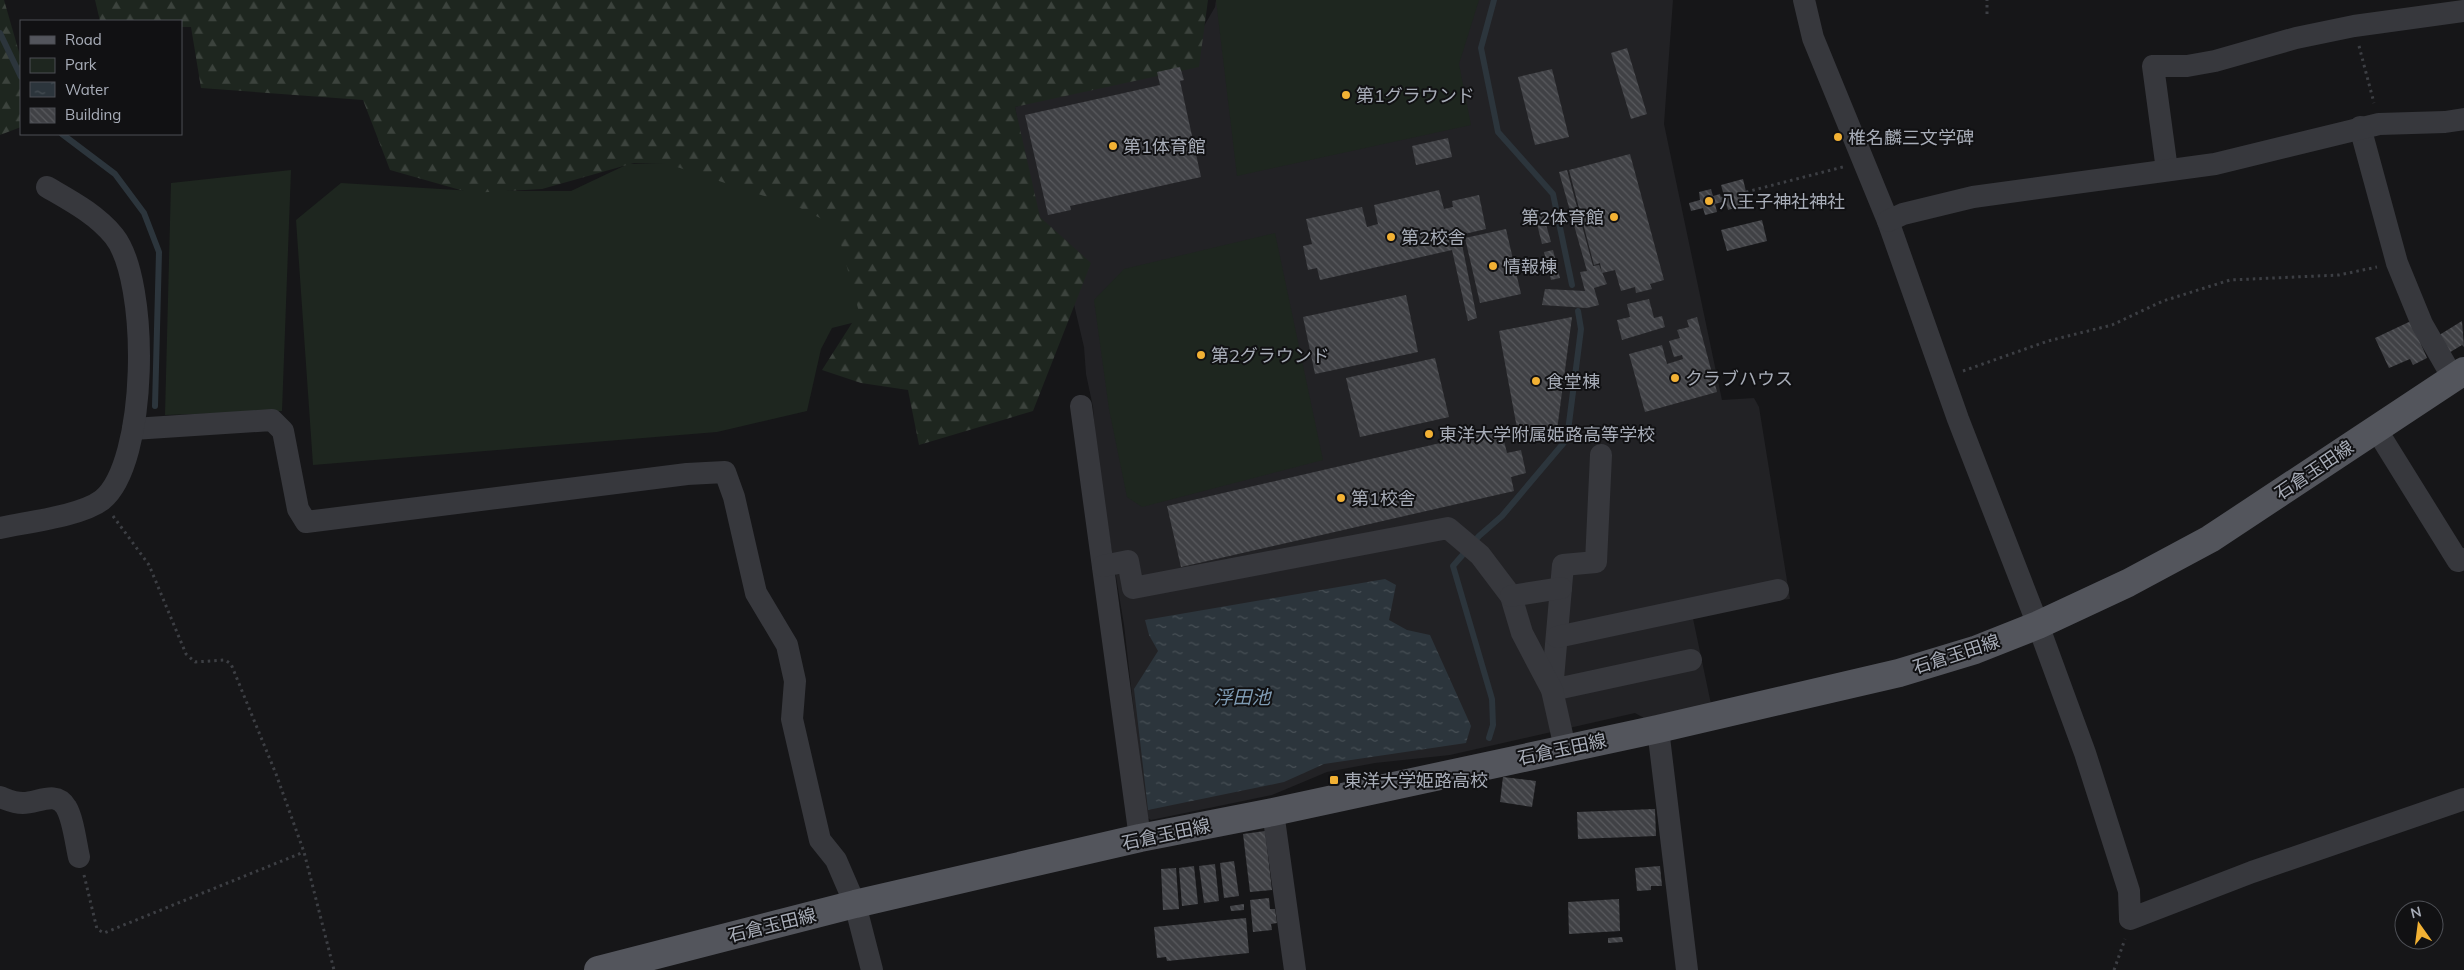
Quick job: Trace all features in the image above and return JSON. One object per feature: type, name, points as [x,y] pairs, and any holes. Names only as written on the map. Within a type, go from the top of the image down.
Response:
[{"type":"main road","name":"石倉玉田線","points":[[601,970],[855,904],[1140,838],[1273,812],[1658,729],[1899,673],[1975,650],[2038,625],[2179,556],[2458,375]]},
{"type":"street","points":[[1804,0],[1813,38],[1888,221],[1944,378],[2038,625],[2111,831],[2129,891],[2130,919],[2252,872],[2464,798]]},
{"type":"street","points":[[2167,170],[2153,66],[2187,66],[2215,61],[2296,38],[2354,26],[2464,11]]},
{"type":"street","points":[[1888,221],[1903,214],[1973,196],[2215,164],[2370,126],[2445,122],[2464,119]]},
{"type":"street","points":[[2370,126],[2398,263],[2422,324],[2458,375]]},
{"type":"street","points":[[0,528],[79,511],[101,501],[113,489],[122,474],[133,429],[140,370],[136,311],[128,264],[115,237],[88,212],[47,187]]},
{"type":"street","points":[[1081,406],[1140,838]]},
{"type":"street","points":[[133,429],[272,420],[283,431],[298,510],[306,522],[659,478],[725,472],[734,497],[756,593],[787,645],[795,681],[792,719],[820,840],[836,860],[855,904],[872,970]]},
{"type":"street","points":[[2376,429],[2458,561],[2464,559]]},
{"type":"street","points":[[1552,690],[1563,565],[1596,562],[1601,455]]},
{"type":"street","points":[[1103,566],[1128,561],[1133,588],[1448,528],[1480,555],[1510,596],[1522,633],[1552,690],[1566,748]]},
{"type":"street","points":[[1510,596],[1561,588]]},
{"type":"street","points":[[1557,637],[1778,590]]},
{"type":"street","points":[[1552,690],[1690,660]]},
{"type":"street","points":[[1658,729],[1687,970]]},
{"type":"street","points":[[0,797],[24,803],[51,798],[60,799],[67,808],[79,857]]},
{"type":"street","points":[[1273,812],[1294,970]]},
{"type":"path","points":[[1986,14],[1987,0]]},
{"type":"path","points":[[2354,26],[2370,126]]},
{"type":"path","points":[[1746,192],[1863,162]]},
{"type":"path","points":[[1944,378],[2048,341],[2112,326],[2162,301],[2230,280],[2339,275],[2398,263]]},
{"type":"path","points":[[101,501],[149,565],[186,654],[195,662],[224,660],[231,664],[276,774],[304,852],[334,970]]},
{"type":"path","points":[[79,857],[96,928],[104,933],[304,852]]},
{"type":"path","points":[[2114,970],[2123,948],[2130,919]]},
{"type":"shaded area","name":"東洋大学附属姫路高等学校","points":[[1216,0],[1673,0],[1664,124],[1722,400],[1754,398],[1759,407],[1790,599],[1691,609],[1711,704],[1644,718],[1635,713],[1450,755],[1375,763],[1327,772],[1272,795],[1151,820],[1146,817],[1124,625],[1097,461],[1093,407],[1086,374],[1084,347],[1063,258],[1037,225],[1015,107],[1190,50],[1215,7]]},
{"type":"green space","points":[[0,0],[4,0],[20,56],[20,127],[0,135]]},
{"type":"green space","points":[[95,0],[1208,0],[1199,67],[1015,107],[1040,217],[1091,263],[1033,411],[919,445],[908,390],[861,383],[822,370],[859,312],[836,226],[800,208],[668,164],[634,163],[542,189],[471,193],[390,170],[363,100],[201,88],[191,27],[182,27],[182,20],[100,20]]},
{"type":"green space","name":"第1グラウンド","points":[[1216,0],[1479,0],[1459,64],[1471,125],[1237,176]]},
{"type":"green space","points":[[675,163],[835,215],[864,320],[832,328],[821,349],[807,411],[717,432],[313,465],[296,220],[341,183],[474,191],[571,191],[628,164]]},
{"type":"green space","points":[[291,170],[282,411],[165,415],[171,183]]},
{"type":"green space","name":"第2グラウンド","points":[[1275,233],[1323,460],[1142,507],[1127,497],[1109,409],[1094,300],[1124,269]]},
{"type":"water","name":"浮田池","points":[[1385,579],[1396,585],[1389,620],[1407,630],[1430,635],[1471,726],[1466,743],[1324,764],[1284,782],[1148,810],[1134,689],[1158,651],[1149,635],[1145,620]]},
{"type":"building","points":[[1627,48],[1647,114],[1631,119],[1611,53]]},
{"type":"building","name":"第1体育館","points":[[1180,67],[1184,80],[1180,81],[1201,177],[1070,206],[1071,210],[1048,215],[1025,115],[1160,85],[1157,72]]},
{"type":"building","points":[[1552,69],[1569,137],[1535,145],[1518,77]]},
{"type":"building","points":[[1448,138],[1452,157],[1416,165],[1412,146]]},
{"type":"building","name":"第2体育館","points":[[1630,154],[1664,280],[1650,284],[1652,289],[1636,293],[1635,287],[1621,291],[1615,270],[1602,273],[1600,263],[1594,265],[1569,170]]},
{"type":"building","points":[[1567,170],[1593,266],[1599,265],[1607,284],[1594,288],[1599,305],[1587,308],[1542,305],[1545,289],[1585,291],[1580,272],[1587,271],[1559,172]]},
{"type":"building","points":[[1743,179],[1749,204],[1728,210],[1721,185]]},
{"type":"building","name":"八王子神社神社","points":[[1711,189],[1713,196],[1720,194],[1722,202],[1715,204],[1717,212],[1705,215],[1703,208],[1691,211],[1689,203],[1700,200],[1699,192]]},
{"type":"building","name":"第2校舎","points":[[1439,190],[1444,209],[1453,207],[1452,201],[1479,195],[1486,229],[1460,235],[1477,318],[1468,321],[1452,250],[1320,280],[1317,268],[1308,270],[1303,246],[1312,244],[1306,219],[1362,207],[1367,227],[1378,224],[1374,205]]},
{"type":"building","points":[[1543,214],[1551,242],[1542,244],[1535,216]]},
{"type":"building","points":[[1762,220],[1767,241],[1727,251],[1721,230]]},
{"type":"building","name":"情報棟","points":[[1506,229],[1521,294],[1480,303],[1465,238]]},
{"type":"building","points":[[1553,250],[1560,278],[1551,280],[1544,252]]},
{"type":"building","points":[[1406,295],[1418,352],[1315,374],[1303,317]]},
{"type":"building","points":[[1649,299],[1654,318],[1662,316],[1665,327],[1622,340],[1617,320],[1630,317],[1627,304]]},
{"type":"building","name":"食堂棟","points":[[1572,317],[1557,430],[1519,439],[1499,331]]},
{"type":"building","name":"クラブハウス","points":[[1697,317],[1717,392],[1645,412],[1629,354],[1662,345],[1667,364],[1683,359],[1682,355],[1674,357],[1669,341],[1680,338],[1677,330],[1689,327],[1687,320]]},
{"type":"building","points":[[2411,321],[2427,358],[2413,365],[2410,359],[2389,368],[2375,338]]},
{"type":"building","points":[[2462,321],[2464,347],[2462,345],[2447,354],[2436,337]]},
{"type":"building","points":[[1435,358],[1449,417],[1360,437],[1346,378]]},
{"type":"building","name":"第1校舎","points":[[1501,429],[1507,453],[1521,450],[1526,473],[1511,477],[1514,491],[1181,567],[1167,506]]},
{"type":"building","points":[[1503,777],[1536,781],[1532,807],[1500,802]]},
{"type":"building","points":[[1655,809],[1656,836],[1578,839],[1577,812]]},
{"type":"building","points":[[1265,831],[1272,890],[1250,892],[1243,834]]},
{"type":"building","points":[[1234,861],[1239,896],[1224,898],[1220,863]]},
{"type":"building","points":[[1215,864],[1219,901],[1204,903],[1199,866]]},
{"type":"building","points":[[1194,866],[1198,904],[1182,906],[1179,868]]},
{"type":"building","points":[[1660,866],[1662,886],[1651,886],[1651,890],[1637,891],[1635,868]]},
{"type":"building","points":[[1176,868],[1179,909],[1163,910],[1161,869]]},
{"type":"building","points":[[1269,898],[1270,909],[1275,909],[1277,923],[1271,924],[1272,930],[1253,932],[1250,900]]},
{"type":"building","points":[[1619,899],[1620,931],[1569,934],[1568,902]]},
{"type":"building","points":[[1244,904],[1244,910],[1231,911],[1230,906]]},
{"type":"building","points":[[1246,918],[1249,953],[1167,961],[1166,957],[1157,958],[1154,927]]},
{"type":"building","points":[[1622,937],[1623,942],[1608,943],[1608,938]]},
{"type":"waterway","points":[[1494,0],[1481,48],[1498,132],[1553,194],[1572,285]]},
{"type":"waterway","points":[[0,33],[20,75]]},
{"type":"waterway","points":[[63,135],[115,174],[144,213],[159,252],[155,406]]},
{"type":"waterway","points":[[1489,738],[1493,725],[1492,699],[1453,566],[1479,536],[1502,516],[1567,439],[1581,329],[1578,311]]},
{"type":"place","name":"第1グラウンド","points":[[1346,95]]},
{"type":"place","name":"椎名麟三文学碑","points":[[1838,137]]},
{"type":"place","name":"第1体育館","points":[[1113,146]]},
{"type":"place","name":"八王子神社神社","points":[[1709,201]]},
{"type":"place","name":"第2体育館","points":[[1614,217]]},
{"type":"place","name":"第2校舎","points":[[1391,237]]},
{"type":"place","name":"情報棟","points":[[1493,266]]},
{"type":"place","name":"第2グラウンド","points":[[1201,355]]},
{"type":"place","name":"クラブハウス","points":[[1675,378]]},
{"type":"place","name":"食堂棟","points":[[1536,381]]},
{"type":"place","name":"東洋大学附属姫路高等学校","points":[[1429,434]]},
{"type":"place","name":"第1校舎","points":[[1341,498]]},
{"type":"place","name":"東洋大学姫路高校","points":[[1334,780]]}]
